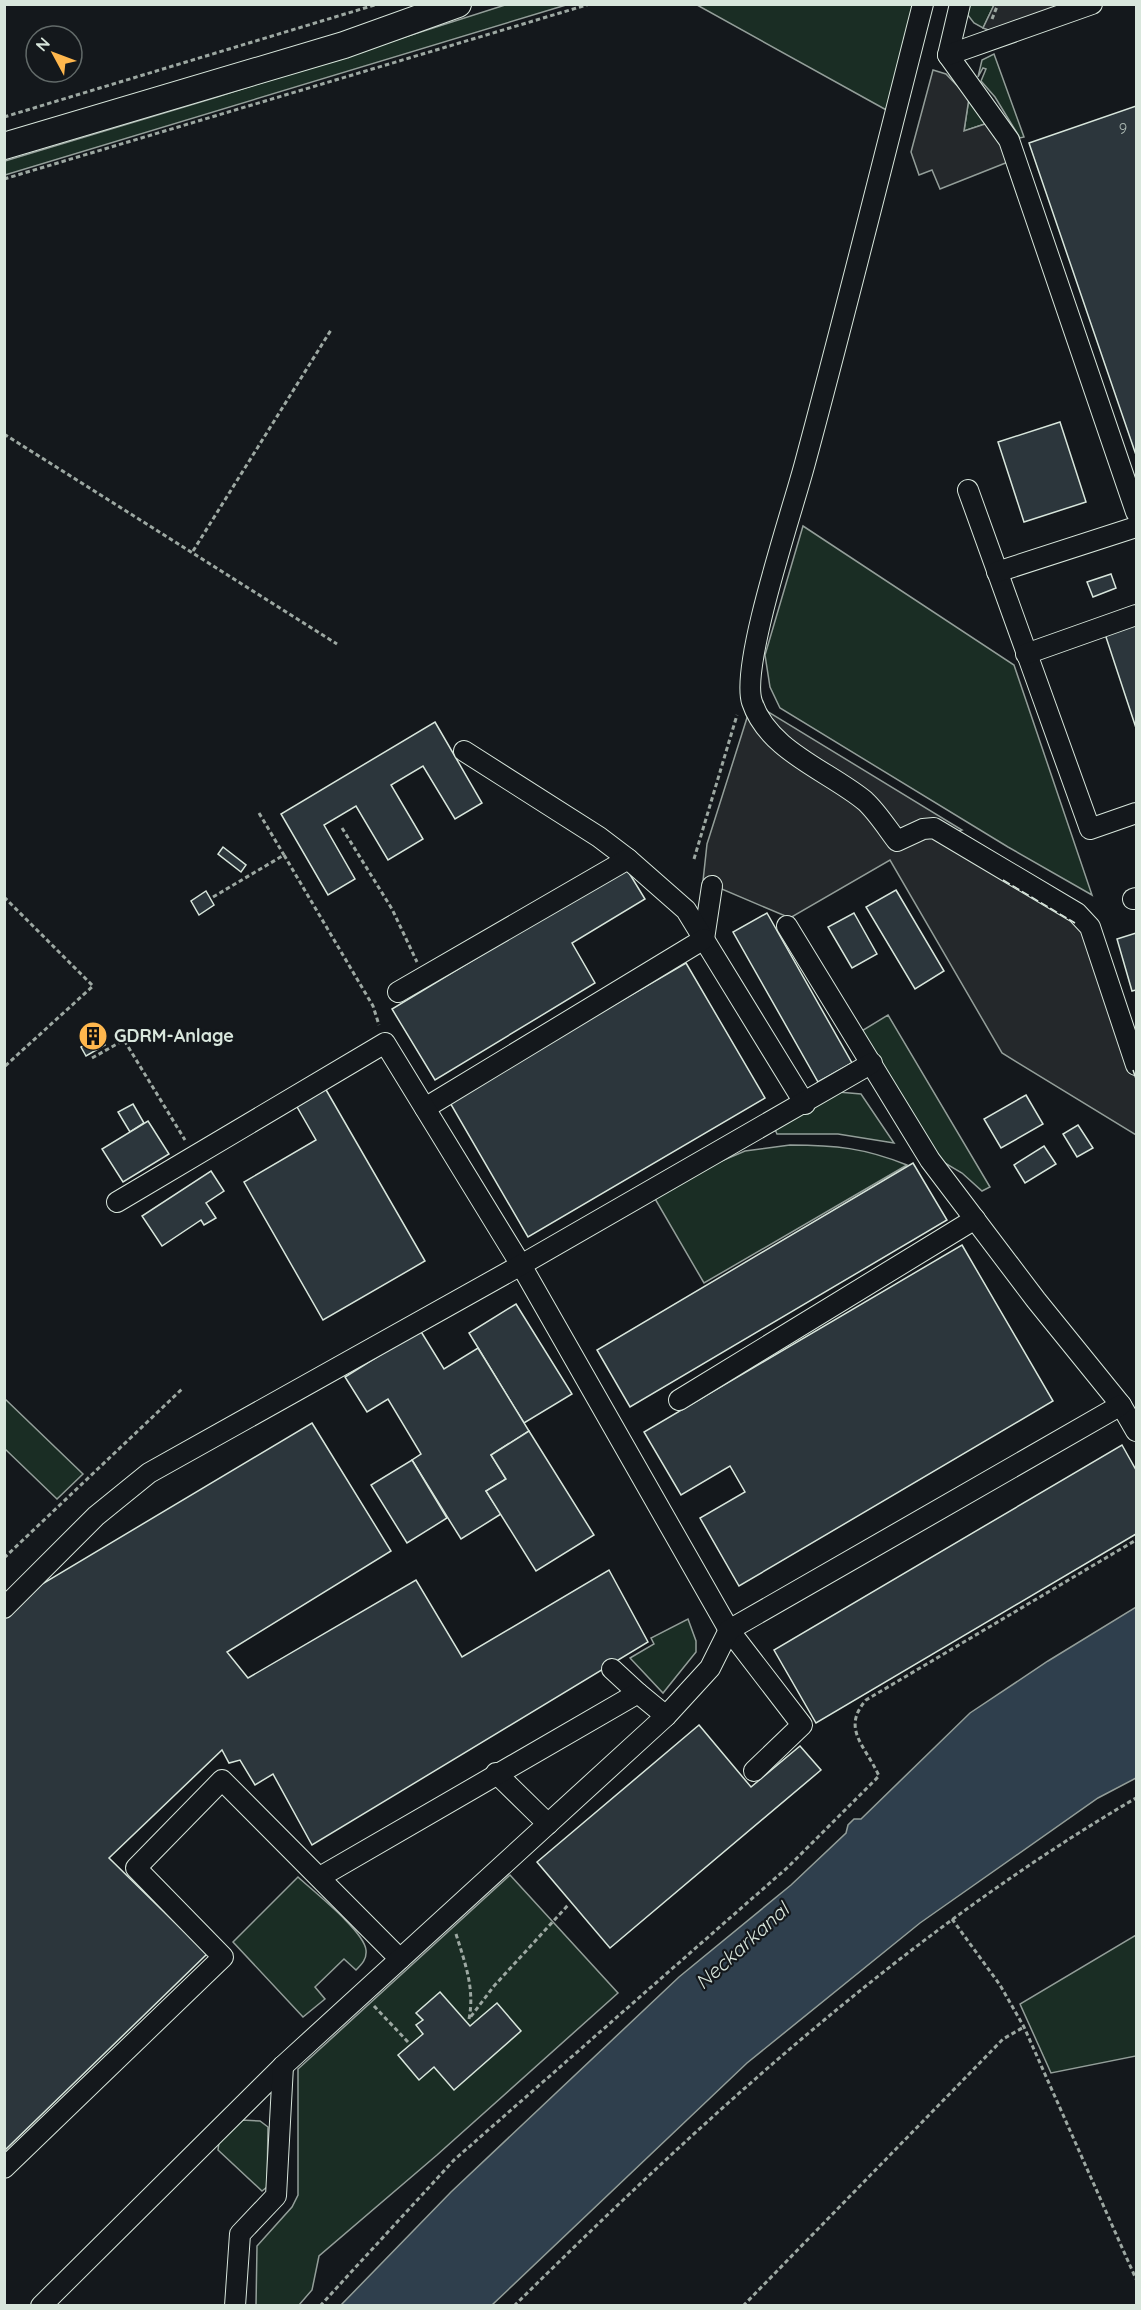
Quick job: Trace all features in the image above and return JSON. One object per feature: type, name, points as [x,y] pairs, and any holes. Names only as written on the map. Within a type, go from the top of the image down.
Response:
[{"type":"main road","points":[[4,146],[344,45],[458,4]]},
{"type":"lane","points":[[923,4],[805,464],[756,642],[749,676],[752,702],[762,722],[802,762],[866,802],[897,841],[923,829],[934,828],[1077,913],[1090,927],[1137,1065]]},
{"type":"lane","points":[[960,4],[948,55],[1009,140],[1137,512]]},
{"type":"lane","points":[[948,55],[1092,4]]},
{"type":"lane","points":[[968,490],[1090,829],[1137,813]]},
{"type":"lane","points":[[997,572],[1137,527]]},
{"type":"lane","points":[[1026,654],[1137,615]]},
{"type":"lane","points":[[464,751],[599,837],[686,910],[805,1104]]},
{"type":"lane","points":[[398,992],[628,859]]},
{"type":"lane","points":[[704,939],[712,886]]},
{"type":"lane","points":[[787,926],[930,1160],[1121,1404],[1137,1431]]},
{"type":"lane","points":[[425,1108],[704,939]]},
{"type":"lane","points":[[117,1202],[385,1043],[521,1265],[729,1630],[802,1725],[754,1771]]},
{"type":"lane","points":[[4,1608],[96,1516],[149,1473],[521,1265],[872,1064]]},
{"type":"lane","points":[[679,1400],[975,1219]]},
{"type":"lane","points":[[41,2306],[283,2066],[666,1716],[710,1668],[729,1630],[1121,1404]]},
{"type":"lane","points":[[612,1669],[666,1716]]},
{"type":"lane","points":[[320,1877],[496,1773],[638,1693]]},
{"type":"lane","points":[[496,1773],[548,1824]]},
{"type":"lane","points":[[4,2168],[223,1957],[136,1868],[222,1780],[400,1959]]},
{"type":"lane","points":[[235,2306],[240,2234],[276,2196],[283,2066]]},
{"type":"path","points":[[4,117],[378,4]]},
{"type":"path","points":[[4,179],[590,4]]},
{"type":"path","points":[[193,551],[331,330]]},
{"type":"path","points":[[4,434],[193,551],[337,644]]},
{"type":"path","points":[[693,859],[738,710]]},
{"type":"path","points":[[259,813],[373,1006],[385,1043]]},
{"type":"path","points":[[342,828],[392,909],[422,978]]},
{"type":"path","points":[[213,897],[284,855]]},
{"type":"path","points":[[4,897],[93,986],[4,1067]]},
{"type":"path","points":[[92,1058],[124,1040],[195,1157]]},
{"type":"path","points":[[4,1558],[182,1389]]},
{"type":"path","points":[[320,2306],[454,2160],[788,1867],[879,1776],[854,1728],[855,1713],[866,1700],[1137,1540]]},
{"type":"path","points":[[514,2306],[607,2214],[715,2114],[903,1955],[1092,1824],[1137,1798]]},
{"type":"path","points":[[450,1913],[469,1976],[473,2000],[469,2019],[494,1986],[568,1904]]},
{"type":"path","points":[[952,1919],[1000,1985],[1024,2027],[1137,2279]]},
{"type":"path","points":[[362,1993],[408,2042]]},
{"type":"path","points":[[743,2306],[1003,2039],[1024,2027]]},
{"type":"green space","points":[[505,5],[566,5],[5,175],[5,161],[217,97]]},
{"type":"green space","points":[[697,5],[916,5],[890,112]]},
{"type":"green space","points":[[969,5],[994,5],[983,28],[974,23],[967,14]]},
{"type":"green space","points":[[994,54],[1024,137],[1020,138],[995,97],[981,81],[986,69],[983,68],[978,77],[982,60]]},
{"type":"green space","points":[[969,98],[988,123],[964,131]]},
{"type":"green space","points":[[803,526],[1014,665],[1092,895],[1008,847],[780,708],[770,687],[765,655]]},
{"type":"green space","points":[[888,1015],[990,1187],[982,1191],[962,1173],[938,1159],[860,1032]]},
{"type":"green space","points":[[838,1092],[861,1094],[894,1143],[838,1134],[777,1134],[774,1127]]},
{"type":"green space","points":[[790,1145],[850,1149],[907,1165],[704,1283],[654,1197],[705,1168],[745,1151]]},
{"type":"green space","points":[[4,1398],[83,1474],[57,1499],[5,1449]]},
{"type":"green space","points":[[688,1619],[696,1641],[696,1652],[663,1693],[630,1658],[654,1644],[651,1638]]},
{"type":"green space","points":[[510,1875],[618,1993],[437,2155],[319,2256],[312,2290],[299,2305],[256,2306],[257,2246],[292,2207],[298,2195],[298,2069]]},
{"type":"green space","points":[[298,1877],[348,1922],[363,1942],[366,1950],[365,1959],[356,1970],[344,1959],[315,1987],[325,1999],[303,2017],[233,1942]]},
{"type":"green space","points":[[1136,1935],[1136,2056],[1051,2073],[1020,2004]]},
{"type":"green space","points":[[241,2120],[260,2121],[268,2127],[267,2187],[262,2191],[218,2150],[219,2142]]},
{"type":"shaded area","points":[[994,5],[1066,5],[991,31],[983,28]]},
{"type":"shaded area","points":[[933,70],[946,74],[969,98],[964,131],[988,123],[999,138],[1008,162],[940,189],[932,170],[919,175],[911,152]]},
{"type":"shaded area","points":[[752,702],[962,830],[948,834],[1077,913],[1136,1065],[1136,1135],[1002,1053],[890,860],[790,918],[703,881],[707,844]]},
{"type":"water","name":"Neckarkanal","points":[[1136,1607],[1136,1778],[1098,1798],[920,1923],[747,2063],[492,2305],[341,2305],[451,2192],[679,1977],[791,1885],[846,1833],[848,1825],[854,1819],[861,1819],[970,1713],[1048,1661]]},
{"type":"building","points":[[1136,106],[1136,455],[1029,143]]},
{"type":"building","points":[[1060,422],[1086,502],[1024,522],[998,442]]},
{"type":"building","points":[[1111,574],[1116,588],[1093,597],[1087,582]]},
{"type":"building","points":[[1136,624],[1136,728],[1105,634]]},
{"type":"building","points":[[435,722],[482,803],[455,819],[423,766],[391,785],[423,839],[388,860],[356,806],[324,825],[355,879],[328,895],[281,814]]},
{"type":"building","points":[[223,847],[246,865],[241,872],[218,854]]},
{"type":"building","points":[[626,868],[645,899],[572,943],[595,983],[435,1080],[392,1009]]},
{"type":"building","points":[[896,890],[944,971],[915,989],[866,907]]},
{"type":"building","points":[[206,891],[214,905],[199,915],[191,901]]},
{"type":"building","points":[[767,913],[852,1063],[818,1082],[733,932]]},
{"type":"building","points":[[854,913],[877,954],[852,968],[828,927]]},
{"type":"building","points":[[1136,933],[1136,990],[1132,991],[1117,939]]},
{"type":"building","points":[[686,963],[765,1098],[528,1237],[449,1101]]},
{"type":"building","name":"GDRM-Anlage","points":[[92,1024],[105,1045],[86,1056],[81,1047],[90,1042],[82,1030]]},
{"type":"building","points":[[325,1088],[425,1261],[323,1320],[244,1182],[316,1140],[296,1105]]},
{"type":"building","points":[[1026,1095],[1043,1124],[1001,1148],[984,1119]]},
{"type":"building","points":[[133,1104],[144,1123],[130,1132],[118,1112]]},
{"type":"building","points":[[148,1121],[169,1154],[123,1182],[102,1149]]},
{"type":"building","points":[[1078,1125],[1093,1148],[1077,1157],[1063,1134]]},
{"type":"building","points":[[1044,1146],[1056,1164],[1025,1183],[1014,1165]]},
{"type":"building","points":[[913,1163],[947,1220],[630,1407],[597,1350]]},
{"type":"building","points":[[211,1171],[224,1191],[206,1203],[216,1218],[204,1225],[201,1220],[162,1246],[142,1216]]},
{"type":"building","points":[[962,1245],[1053,1401],[739,1586],[700,1518],[745,1492],[730,1466],[681,1495],[644,1432]]},
{"type":"building","points":[[516,1304],[572,1394],[524,1423],[469,1333]]},
{"type":"building","points":[[420,1330],[444,1369],[478,1348],[529,1431],[491,1455],[506,1479],[486,1491],[501,1514],[461,1539],[412,1460],[421,1454],[388,1399],[367,1412],[345,1377]]},
{"type":"building","points":[[312,1423],[391,1551],[227,1652],[248,1678],[416,1580],[462,1657],[609,1570],[648,1642],[312,1845],[273,1774],[255,1785],[240,1760],[229,1763],[222,1750],[109,1858],[207,1954],[4,2151],[4,1617],[32,1590]]},
{"type":"building","points":[[529,1431],[594,1535],[536,1571],[486,1491],[506,1479],[491,1455]]},
{"type":"building","points":[[1122,1445],[1136,1470],[1136,1534],[816,1723],[774,1650]]},
{"type":"building","points":[[412,1460],[447,1518],[407,1543],[371,1485]]},
{"type":"building","points":[[699,1725],[751,1787],[800,1746],[821,1770],[610,1948],[537,1862]]},
{"type":"building","points":[[440,1992],[470,2026],[497,2003],[521,2031],[454,2090],[434,2067],[419,2080],[398,2055],[423,2034],[416,2025],[423,2020],[416,2013]]},
{"type":"fence","points":[[1003,880],[1075,923]]},
{"type":"fence","points":[[1133,1070],[1136,1079]]},
{"type":"place","name":"GDRM-Anlage","points":[[93,1036]]}]
